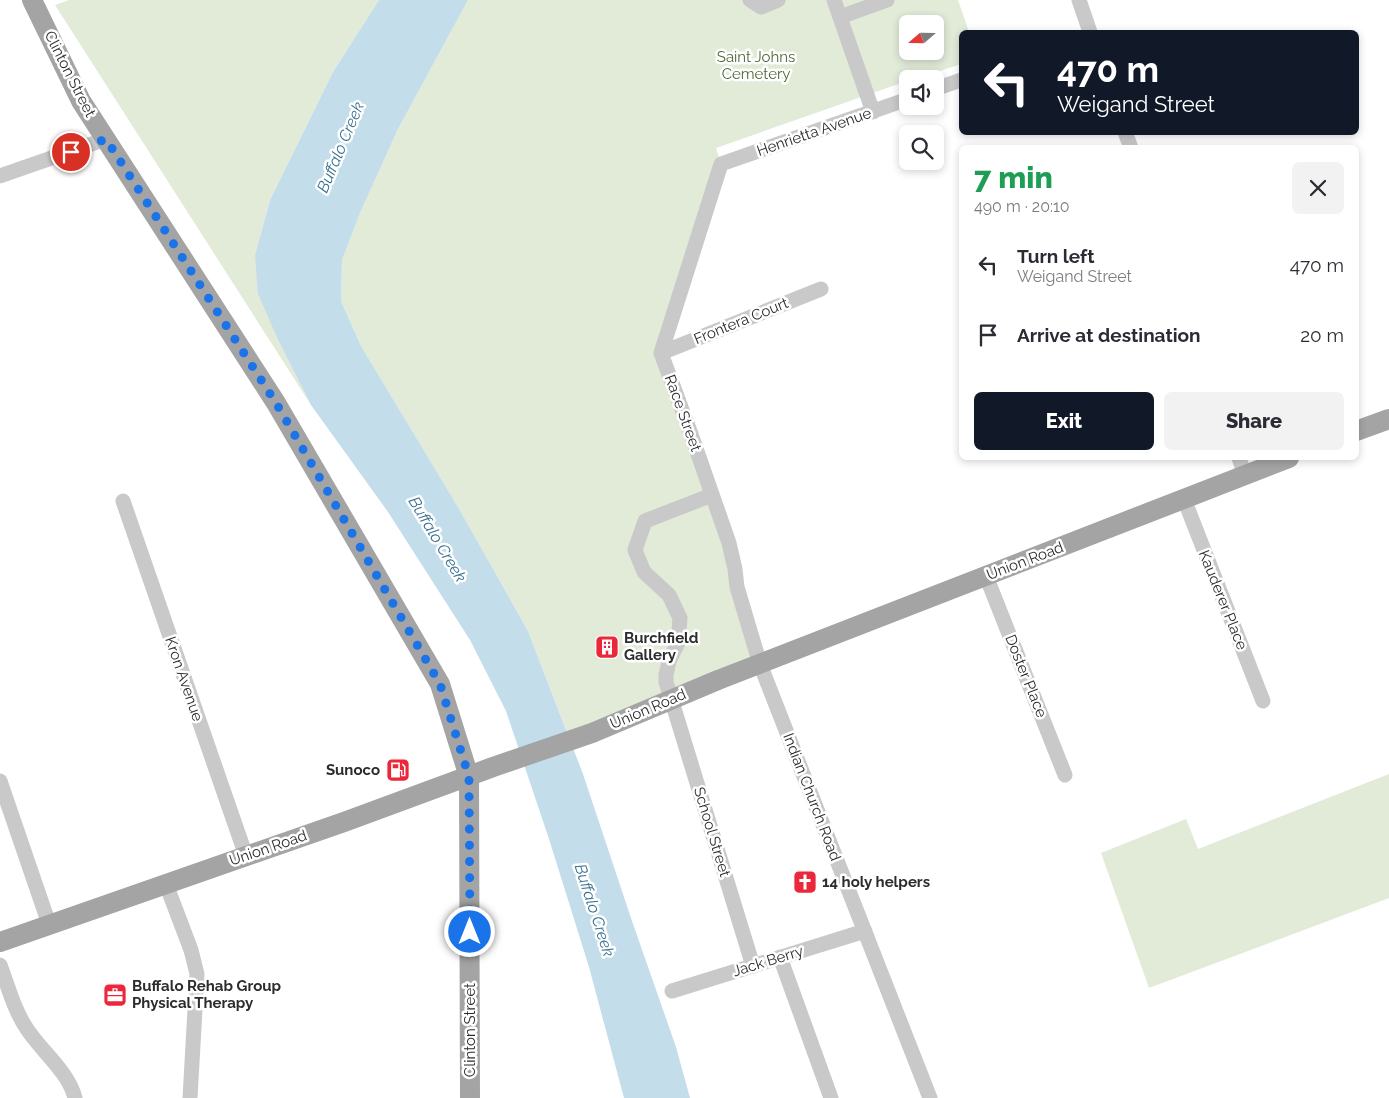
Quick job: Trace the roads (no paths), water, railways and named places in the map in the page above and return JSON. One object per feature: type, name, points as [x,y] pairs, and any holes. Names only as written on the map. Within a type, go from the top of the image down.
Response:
[{"type":"main road","name":"Clinton Street","points":[[32,0],[81,101],[276,403],[440,684],[469,777],[470,1098]]},
{"type":"main road","points":[[1359,431],[1388,422]]},
{"type":"main road","name":"Union Road","points":[[0,942],[592,733],[760,664],[1184,499],[1242,466],[1277,460]]},
{"type":"street","points":[[750,0],[761,7],[778,0]]},
{"type":"street","points":[[834,0],[872,112]]},
{"type":"street","points":[[840,17],[887,0]]},
{"type":"street","points":[[1079,0],[1089,30]]},
{"type":"street","points":[[944,86],[959,81]]},
{"type":"street","name":"Henrietta Avenue","points":[[661,353],[721,164],[899,102]]},
{"type":"street","points":[[0,176],[106,139]]},
{"type":"street","name":"Frontera Court","points":[[661,353],[821,289]]},
{"type":"street","name":"Race Street","points":[[661,353],[728,543],[735,569],[737,587],[760,664]]},
{"type":"street","name":"School Street","points":[[712,495],[645,521],[635,550],[644,572],[669,595],[680,618],[678,643],[666,674],[753,966]]},
{"type":"street","name":"Kauderer Place","points":[[1184,499],[1263,701]]},
{"type":"street","name":"Kron Avenue","points":[[123,501],[246,856]]},
{"type":"street","name":"Doster Place","points":[[986,576],[1066,776]]},
{"type":"street","name":"Indian Church Road","points":[[760,664],[930,1098]]},
{"type":"street","points":[[0,781],[49,924]]},
{"type":"street","points":[[166,884],[191,950],[197,974],[190,1098]]},
{"type":"street","name":"Jack Berry","points":[[672,991],[865,931]]},
{"type":"street","points":[[780,957],[831,1098]]},
{"type":"street","points":[[0,965],[14,1004],[26,1028],[63,1074],[75,1098]]},
{"type":"water","name":"Buffalo Creek","points":[[379,0],[468,0],[398,129],[360,213],[342,260],[341,301],[361,346],[458,507],[528,631],[583,774],[676,1047],[690,1098],[624,1098],[589,967],[506,711],[470,640],[388,512],[311,405],[280,344],[258,294],[255,255],[270,200],[333,72]]},
{"type":"place","name":"Burchfield Gallery","points":[[607,647]]},
{"type":"place","name":"Sunoco","points":[[398,770]]},
{"type":"place","name":"14 holy helpers","points":[[805,882]]},
{"type":"place","name":"Buffalo Rehab Group Physical Therapy","points":[[115,995]]},
{"type":"park label","name":"Saint Johns Cemetery","points":[[756,66]]}]
